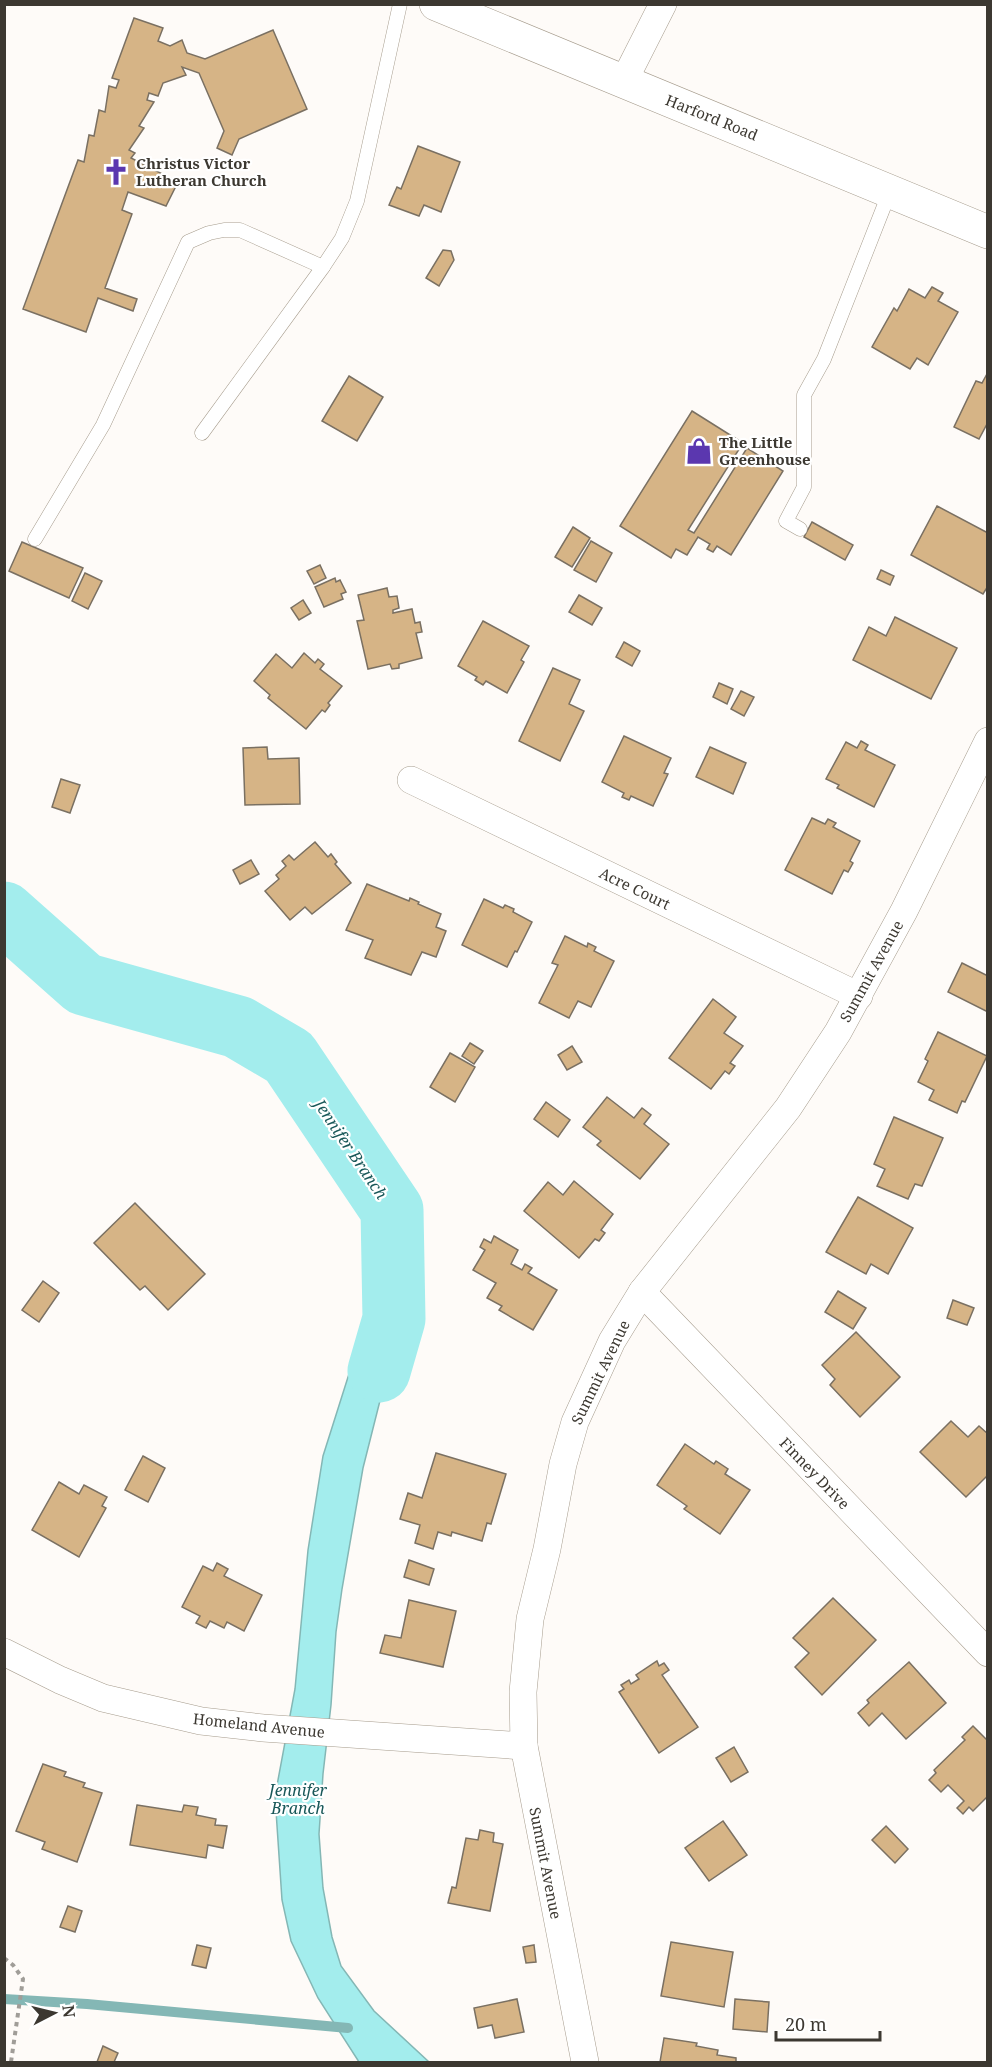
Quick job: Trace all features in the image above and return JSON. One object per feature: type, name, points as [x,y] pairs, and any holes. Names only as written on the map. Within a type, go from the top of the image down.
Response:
[{"type":"main road","name":"Harford Road","points":[[436,4],[987,232]]},
{"type":"street","points":[[624,81],[663,4]]},
{"type":"street","name":"Summit Avenue","points":[[585,2062],[525,1746],[523,1692],[530,1619],[547,1549],[562,1464],[575,1422],[612,1341],[642,1292],[788,1108],[838,1032],[904,911],[987,741]]},
{"type":"street","name":"Acre Court","points":[[411,780],[859,996]]},
{"type":"street","name":"Finney Drive","points":[[642,1292],[987,1653]]},
{"type":"street","name":"Homeland Avenue","points":[[4,1652],[103,1698],[201,1721],[293,1730],[525,1746]]},
{"type":"lane","points":[[202,433],[342,238],[357,201],[400,4]]},
{"type":"lane","points":[[800,529],[786,521],[804,487],[804,395],[824,358],[890,191]]},
{"type":"lane","points":[[35,539],[103,425],[188,242],[209,233],[240,230],[323,267]]},
{"type":"path","points":[[4,1958],[13,1965],[22,1979],[11,2062]]},
{"type":"water","name":"Jennifer Branch","points":[[414,1274],[415,1285],[411,1301],[391,1357],[363,1468],[342,1589],[336,1632],[319,1834],[323,1888],[332,1937],[341,1966],[374,2011],[429,2062],[359,2062],[318,1998],[291,1941],[282,1900],[275,1796],[295,1689],[308,1550],[323,1456],[361,1336],[382,1299],[399,1282]]},
{"type":"building","name":"Christus Victor Lutheran Church","points":[[134,18],[163,28],[158,41],[170,46],[182,40],[187,53],[205,59],[273,30],[307,109],[239,139],[232,155],[217,148],[224,131],[199,73],[182,67],[186,75],[163,83],[158,96],[149,93],[147,100],[154,102],[139,126],[144,128],[129,150],[135,153],[131,158],[178,182],[166,206],[128,192],[122,210],[132,214],[105,288],[137,299],[133,311],[98,298],[86,332],[23,309],[78,160],[84,162],[89,135],[94,136],[99,110],[105,112],[109,86],[116,88],[119,80],[112,78]]},
{"type":"building","points":[[418,146],[460,162],[441,212],[424,205],[419,216],[389,205],[397,187],[401,189]]},
{"type":"building","points":[[443,250],[451,251],[454,260],[439,286],[426,278]]},
{"type":"building","points":[[932,287],[943,293],[938,301],[958,312],[928,365],[917,358],[910,369],[872,347],[894,308],[897,311],[909,289],[925,298]]},
{"type":"building","points":[[988,372],[988,422],[979,439],[954,427],[976,381],[982,383]]},
{"type":"building","points":[[349,376],[383,397],[357,441],[322,421]]},
{"type":"building","points":[[692,411],[743,443],[688,530],[694,533],[747,448],[783,471],[731,555],[717,546],[713,552],[707,549],[710,544],[698,537],[687,555],[676,549],[671,558],[620,526]]},
{"type":"building","points":[[937,506],[988,533],[988,586],[983,594],[911,555]]},
{"type":"building","points":[[812,522],[853,545],[845,560],[804,537]]},
{"type":"building","points":[[573,527],[590,538],[572,567],[555,557]]},
{"type":"building","points":[[591,541],[612,553],[596,582],[574,570]]},
{"type":"building","points":[[22,542],[83,568],[69,598],[9,571]]},
{"type":"building","points":[[320,565],[326,578],[314,584],[307,571]]},
{"type":"building","points":[[881,570],[894,576],[890,585],[877,579]]},
{"type":"building","points":[[85,573],[102,581],[88,609],[72,601]]},
{"type":"building","points":[[335,578],[336,582],[340,580],[346,592],[341,594],[343,599],[324,607],[315,587]]},
{"type":"building","points":[[387,588],[389,597],[397,596],[399,608],[393,610],[393,613],[412,609],[415,623],[420,622],[422,632],[416,633],[422,658],[399,664],[399,668],[392,669],[390,664],[368,669],[357,621],[364,620],[358,595]]},
{"type":"building","points":[[579,595],[602,608],[592,625],[569,612]]},
{"type":"building","points":[[303,600],[311,613],[299,620],[291,608]]},
{"type":"building","points":[[895,617],[957,648],[931,699],[853,660],[869,627],[886,636]]},
{"type":"building","points":[[483,621],[529,646],[521,660],[524,662],[507,693],[486,681],[483,685],[475,680],[477,677],[458,666]]},
{"type":"building","points":[[624,642],[640,651],[632,666],[616,657]]},
{"type":"building","points":[[304,653],[315,663],[318,659],[324,664],[320,669],[342,686],[328,703],[330,705],[325,712],[322,710],[306,729],[268,698],[270,695],[254,681],[276,654],[292,668]]},
{"type":"building","points":[[553,668],[580,680],[569,704],[584,711],[560,761],[519,741]]},
{"type":"building","points":[[719,683],[733,689],[727,704],[713,697]]},
{"type":"building","points":[[741,691],[754,697],[744,716],[731,709]]},
{"type":"building","points":[[624,736],[671,758],[664,773],[668,774],[653,806],[631,796],[629,800],[622,797],[624,793],[602,782]]},
{"type":"building","points":[[861,741],[868,745],[865,750],[895,765],[874,807],[837,788],[839,785],[826,779],[846,742],[857,748]]},
{"type":"building","points":[[267,747],[268,759],[299,758],[300,804],[245,805],[243,748]]},
{"type":"building","points":[[710,747],[746,763],[733,794],[696,777]]},
{"type":"building","points":[[61,779],[80,785],[70,813],[52,807]]},
{"type":"building","points":[[812,818],[825,824],[828,819],[836,823],[833,827],[860,841],[850,861],[853,863],[848,872],[844,870],[832,894],[785,870]]},
{"type":"building","points":[[315,842],[328,857],[331,854],[337,862],[335,864],[351,883],[312,914],[305,907],[290,920],[265,891],[279,879],[276,875],[286,866],[282,861],[289,855],[294,860]]},
{"type":"building","points":[[251,860],[259,874],[240,884],[233,870]]},
{"type":"building","points":[[367,884],[409,901],[410,898],[441,914],[436,927],[446,931],[436,957],[422,952],[411,975],[365,958],[373,940],[346,930]]},
{"type":"building","points":[[484,899],[503,908],[505,905],[514,909],[513,912],[532,922],[507,967],[462,945]]},
{"type":"building","points":[[565,936],[587,947],[588,943],[596,947],[594,951],[614,961],[591,1007],[578,1001],[569,1018],[539,1003],[558,965],[552,963]]},
{"type":"building","points":[[962,963],[988,976],[988,1012],[948,992]]},
{"type":"building","points":[[713,999],[736,1017],[724,1033],[743,1046],[730,1063],[735,1066],[729,1074],[725,1071],[711,1089],[669,1058]]},
{"type":"building","points":[[938,1032],[987,1056],[965,1102],[962,1101],[957,1113],[929,1100],[934,1090],[918,1082],[928,1061],[925,1059]]},
{"type":"building","points":[[470,1043],[483,1051],[474,1064],[462,1056]]},
{"type":"building","points":[[572,1046],[582,1062],[567,1070],[558,1055]]},
{"type":"building","points":[[450,1053],[475,1067],[455,1102],[430,1087]]},
{"type":"building","points":[[607,1097],[634,1118],[642,1108],[651,1115],[644,1124],[669,1144],[640,1179],[597,1145],[601,1141],[583,1127]]},
{"type":"building","points":[[546,1102],[570,1120],[558,1137],[534,1119]]},
{"type":"building","points":[[894,1117],[943,1138],[922,1186],[915,1184],[908,1199],[877,1186],[885,1169],[874,1164]]},
{"type":"building","points":[[574,1181],[613,1214],[601,1230],[605,1233],[599,1241],[595,1239],[579,1258],[524,1211],[548,1182],[563,1195]]},
{"type":"building","points":[[858,1197],[913,1228],[888,1274],[871,1264],[866,1274],[826,1252]]},
{"type":"building","points":[[135,1203],[205,1274],[168,1310],[145,1286],[140,1290],[94,1243]]},
{"type":"building","points":[[494,1236],[518,1250],[511,1264],[522,1270],[525,1264],[532,1268],[528,1273],[557,1290],[533,1330],[499,1310],[502,1306],[487,1298],[496,1283],[473,1270],[485,1250],[480,1247],[484,1239],[491,1243]]},
{"type":"building","points":[[43,1281],[59,1293],[39,1322],[22,1310]]},
{"type":"building","points":[[838,1291],[866,1308],[853,1329],[825,1312]]},
{"type":"building","points":[[953,1300],[974,1308],[967,1325],[947,1318]]},
{"type":"building","points":[[856,1332],[900,1377],[860,1417],[830,1385],[835,1379],[822,1365]]},
{"type":"building","points":[[951,1421],[968,1437],[979,1426],[988,1434],[988,1475],[966,1497],[920,1452]]},
{"type":"building","points":[[685,1444],[714,1464],[716,1461],[728,1469],[725,1474],[750,1490],[720,1534],[684,1509],[687,1506],[657,1485]]},
{"type":"building","points":[[436,1453],[506,1474],[491,1524],[487,1523],[482,1541],[452,1532],[451,1536],[438,1532],[433,1549],[415,1543],[420,1525],[400,1519],[408,1493],[422,1498]]},
{"type":"building","points":[[143,1456],[165,1468],[148,1502],[125,1490]]},
{"type":"building","points":[[59,1482],[79,1494],[84,1485],[107,1497],[102,1506],[106,1508],[79,1557],[32,1530]]},
{"type":"building","points":[[409,1560],[434,1569],[429,1585],[404,1577]]},
{"type":"building","points":[[217,1563],[228,1569],[224,1576],[262,1595],[244,1631],[227,1622],[224,1628],[210,1621],[206,1628],[196,1623],[200,1616],[182,1607],[203,1566],[213,1571]]},
{"type":"building","points":[[833,1598],[876,1640],[822,1695],[795,1667],[809,1653],[793,1638]]},
{"type":"building","points":[[409,1600],[456,1611],[443,1667],[380,1653],[385,1635],[401,1638]]},
{"type":"building","points":[[657,1661],[659,1666],[664,1663],[669,1670],[662,1675],[698,1727],[659,1753],[619,1692],[624,1689],[621,1685],[629,1680],[631,1684],[639,1679],[636,1675]]},
{"type":"building","points":[[909,1662],[946,1703],[906,1739],[882,1713],[869,1726],[858,1713],[869,1703],[867,1700]]},
{"type":"building","points":[[973,1726],[988,1741],[988,1796],[973,1811],[969,1807],[963,1814],[957,1808],[964,1801],[948,1785],[941,1792],[929,1780],[936,1773],[934,1770],[965,1740],[962,1737]]},
{"type":"building","points":[[734,1747],[748,1772],[731,1782],[716,1758]]},
{"type":"building","points":[[43,1764],[66,1772],[64,1776],[85,1783],[83,1787],[102,1793],[77,1862],[42,1849],[45,1842],[16,1831]]},
{"type":"building","points":[[137,1805],[182,1812],[184,1805],[198,1807],[196,1815],[216,1819],[215,1825],[227,1826],[223,1848],[208,1845],[206,1858],[130,1845]]},
{"type":"building","points":[[723,1821],[747,1855],[709,1881],[685,1848]]},
{"type":"building","points":[[886,1826],[908,1849],[895,1863],[872,1840]]},
{"type":"building","points":[[480,1830],[494,1833],[493,1842],[503,1844],[490,1911],[448,1903],[452,1887],[456,1888],[466,1838],[478,1840]]},
{"type":"building","points":[[68,1906],[82,1911],[75,1932],[60,1927]]},
{"type":"building","points":[[671,1942],[733,1952],[724,2007],[661,1996]]},
{"type":"building","points":[[197,1945],[211,1948],[206,1968],[192,1965]]},
{"type":"building","points":[[534,1945],[536,1962],[526,1963],[523,1947]]},
{"type":"building","points":[[517,1999],[524,2032],[495,2038],[492,2025],[478,2028],[474,2008]]},
{"type":"building","points":[[735,1999],[769,2002],[767,2032],[733,2029]]},
{"type":"building","points":[[664,2038],[697,2043],[696,2046],[718,2050],[717,2055],[736,2058],[736,2062],[660,2062]]},
{"type":"building","points":[[103,2046],[118,2053],[114,2062],[97,2062]]},
{"type":"waterway","name":"Jennifer Branch","points":[[4,913],[84,984],[238,1027],[289,1057],[392,1210],[394,1319],[379,1371]]},
{"type":"waterway","points":[[4,1999],[87,2004],[348,2028]]},
{"type":"place","name":"Christus Victor Lutheran Church","points":[[116,172]]},
{"type":"place","name":"The Little Greenhouse","points":[[699,451]]}]
